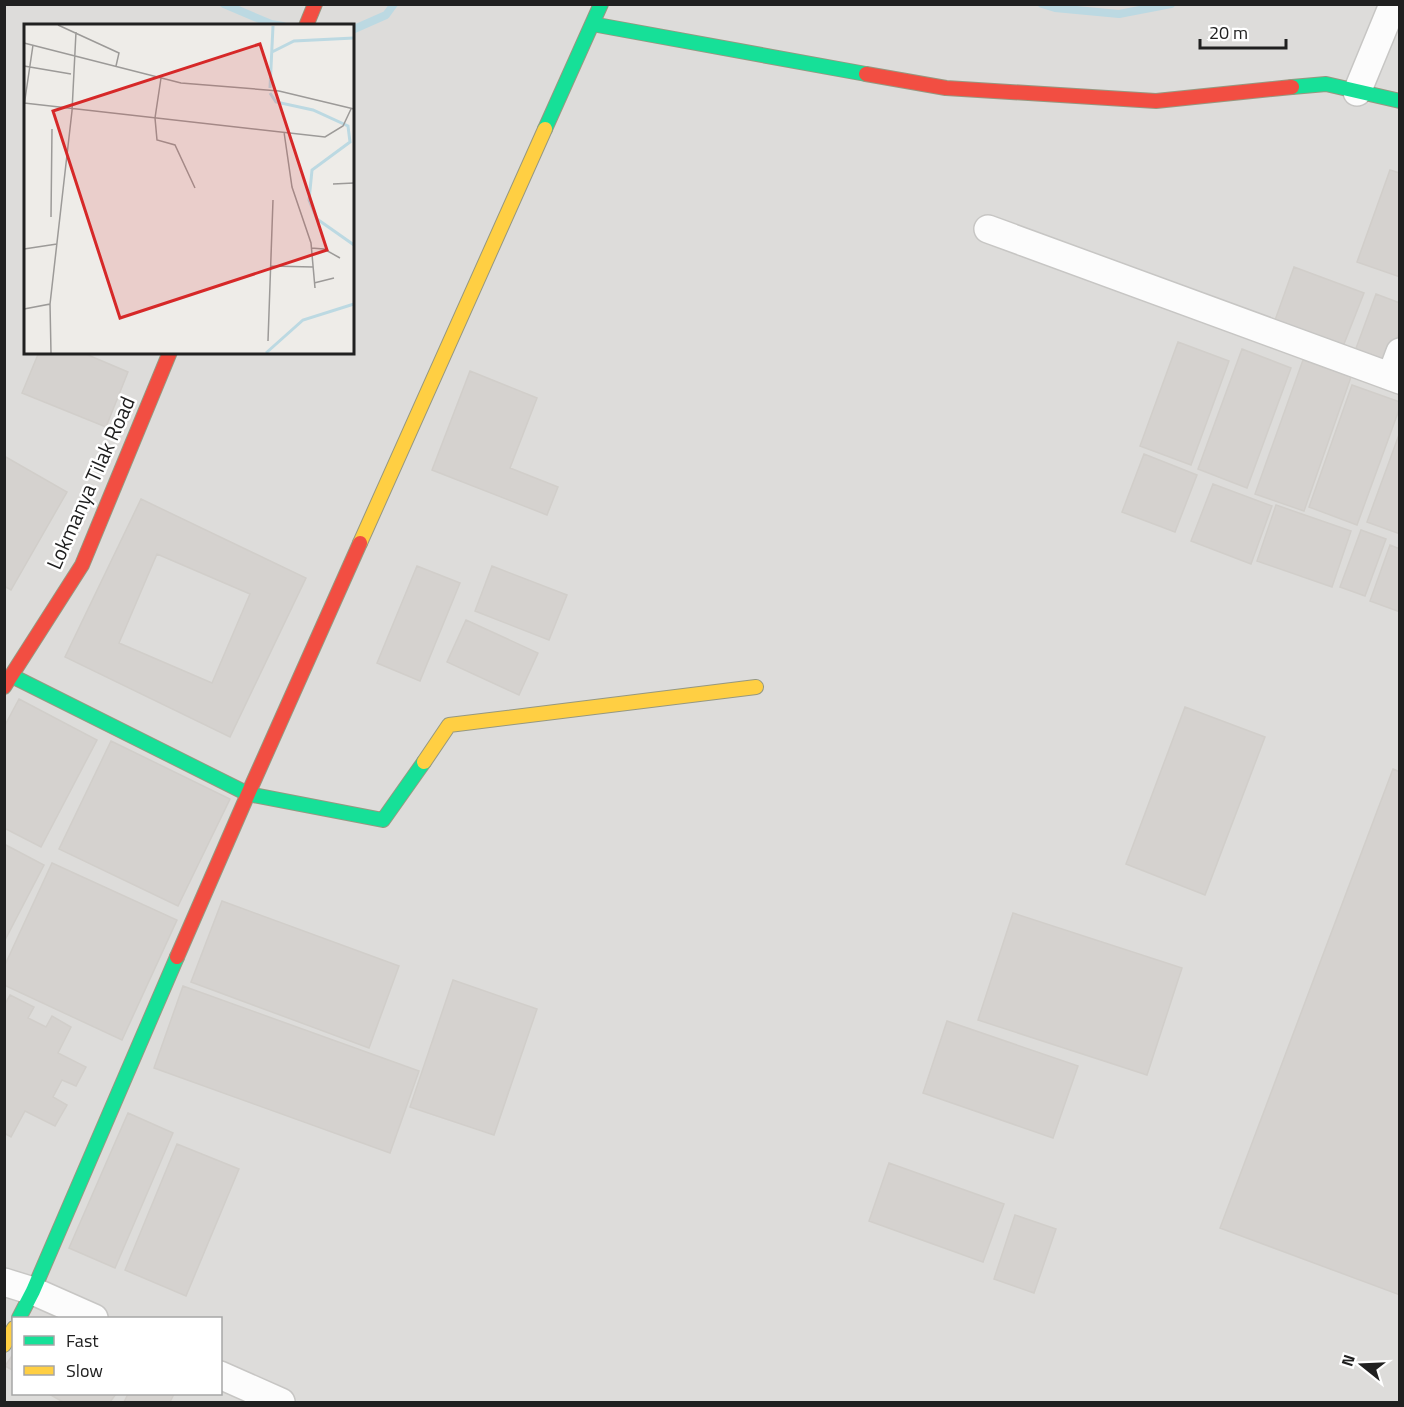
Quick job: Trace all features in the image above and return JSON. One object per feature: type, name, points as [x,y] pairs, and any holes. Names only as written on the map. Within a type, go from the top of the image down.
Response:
[{"type":"street","points":[[307,24],[315,4]]},
{"type":"street","points":[[20,1317],[33,1291],[248,794],[601,4]]},
{"type":"street","points":[[1357,92],[1390,12],[1398,4]]},
{"type":"street","points":[[592,24],[946,88],[1156,101],[1326,84],[1400,101]]},
{"type":"street","points":[[988,229],[1397,369]]},
{"type":"street","name":"Lokmanya Tilak Road","points":[[8,681],[82,565],[169,354]]},
{"type":"street","points":[[8,681],[248,794],[383,820],[449,725],[756,687]]},
{"type":"street","points":[[4,1282],[33,1291],[92,1317]]},
{"type":"street","points":[[4,1346],[12,1332]]},
{"type":"street","points":[[222,1376],[281,1402]]},
{"type":"shaded area","points":[[5,5],[1399,5],[1399,1402],[5,1402]]},
{"type":"building","points":[[1390,170],[1400,173],[1400,277],[1357,262]]},
{"type":"building","points":[[1294,267],[1364,293],[1342,349],[1274,323]]},
{"type":"building","points":[[1376,294],[1400,303],[1400,330],[1387,363],[1355,351]]},
{"type":"building","points":[[1178,342],[1229,361],[1191,465],[1140,446]]},
{"type":"building","points":[[1242,349],[1291,368],[1247,488],[1198,469]]},
{"type":"building","points":[[38,354],[86,354],[128,372],[106,427],[22,393]]},
{"type":"building","points":[[1303,360],[1351,377],[1304,511],[1255,494]]},
{"type":"building","points":[[470,371],[537,398],[510,468],[558,487],[547,515],[432,470]]},
{"type":"building","points":[[1352,385],[1400,402],[1357,525],[1309,507]]},
{"type":"building","points":[[1400,432],[1400,534],[1367,522]]},
{"type":"building","points":[[1144,454],[1197,475],[1175,532],[1122,512]]},
{"type":"building","points":[[4,456],[67,492],[11,590],[4,586]]},
{"type":"building","points":[[1213,484],[1272,506],[1251,564],[1191,541]]},
{"type":"building","points":[[141,499],[306,578],[230,737],[65,657]],"holes":[[[157,554],[250,594],[212,683],[119,643]]]},
{"type":"building","points":[[1276,505],[1351,531],[1332,587],[1257,561]]},
{"type":"building","points":[[1361,530],[1386,539],[1365,596],[1340,587]]},
{"type":"building","points":[[1390,545],[1400,549],[1400,612],[1370,601]]},
{"type":"building","points":[[417,566],[460,583],[420,681],[377,663]]},
{"type":"building","points":[[492,566],[567,595],[549,640],[475,611]]},
{"type":"building","points":[[466,620],[538,653],[519,695],[447,662]]},
{"type":"building","points":[[19,699],[97,740],[41,847],[4,828],[4,727]]},
{"type":"building","points":[[1185,707],[1265,737],[1205,895],[1126,864]]},
{"type":"building","points":[[111,741],[230,799],[178,906],[59,849]]},
{"type":"building","points":[[1393,769],[1400,772],[1400,1295],[1220,1228]]},
{"type":"building","points":[[4,844],[44,865],[4,942]]},
{"type":"building","points":[[52,863],[177,920],[122,1040],[4,985],[4,967]]},
{"type":"building","points":[[222,901],[399,966],[369,1048],[191,982]]},
{"type":"building","points":[[1013,913],[1182,968],[1147,1075],[978,1020]]},
{"type":"building","points":[[453,980],[537,1009],[494,1135],[410,1107]]},
{"type":"building","points":[[183,986],[419,1071],[390,1153],[154,1068]]},
{"type":"building","points":[[10,995],[34,1007],[28,1018],[46,1027],[52,1016],[71,1027],[58,1053],[86,1067],[76,1086],[62,1080],[53,1097],[67,1105],[55,1126],[25,1111],[11,1137],[4,1133],[4,1006]]},
{"type":"building","points":[[947,1021],[1078,1066],[1053,1138],[923,1093]]},
{"type":"building","points":[[128,1113],[173,1133],[115,1268],[69,1248]]},
{"type":"building","points":[[177,1144],[239,1169],[186,1296],[125,1270]]},
{"type":"building","points":[[889,1163],[1004,1204],[983,1262],[869,1221]]},
{"type":"building","points":[[1015,1215],[1056,1229],[1034,1293],[994,1279]]},
{"type":"building","points":[[12,1356],[12,1370],[5,1366]]},
{"type":"building","points":[[51,1395],[115,1395],[110,1402],[63,1402]]},
{"type":"building","points":[[128,1395],[174,1395],[170,1402],[124,1402]]},
{"type":"waterway","points":[[224,4],[271,24]]},
{"type":"waterway","points":[[354,29],[386,15],[394,4]]},
{"type":"waterway","points":[[1042,4],[1055,8],[1119,14],[1171,4]]},
{"type":"traffic: fast","points":[[545,129],[601,4]]},
{"type":"traffic: fast","points":[[592,24],[866,74]]},
{"type":"traffic: fast","points":[[1292,87],[1326,84],[1400,101]]},
{"type":"traffic: fast","points":[[12,676],[248,794],[383,820],[424,762]]},
{"type":"traffic: fast","points":[[20,1317],[33,1291],[177,957]]},
{"type":"traffic: slow","points":[[360,543],[545,129]]},
{"type":"traffic: slow","points":[[424,762],[449,725],[756,687]]},
{"type":"traffic: slow","points":[[4,1345],[12,1331]]},
{"type":"traffic: jam","points":[[307,24],[315,4]]},
{"type":"traffic: jam","points":[[866,74],[946,88],[1156,101],[1292,87]]},
{"type":"traffic: jam","points":[[4,687],[82,565],[169,354]]},
{"type":"traffic: jam","points":[[177,957],[360,543]]}]
